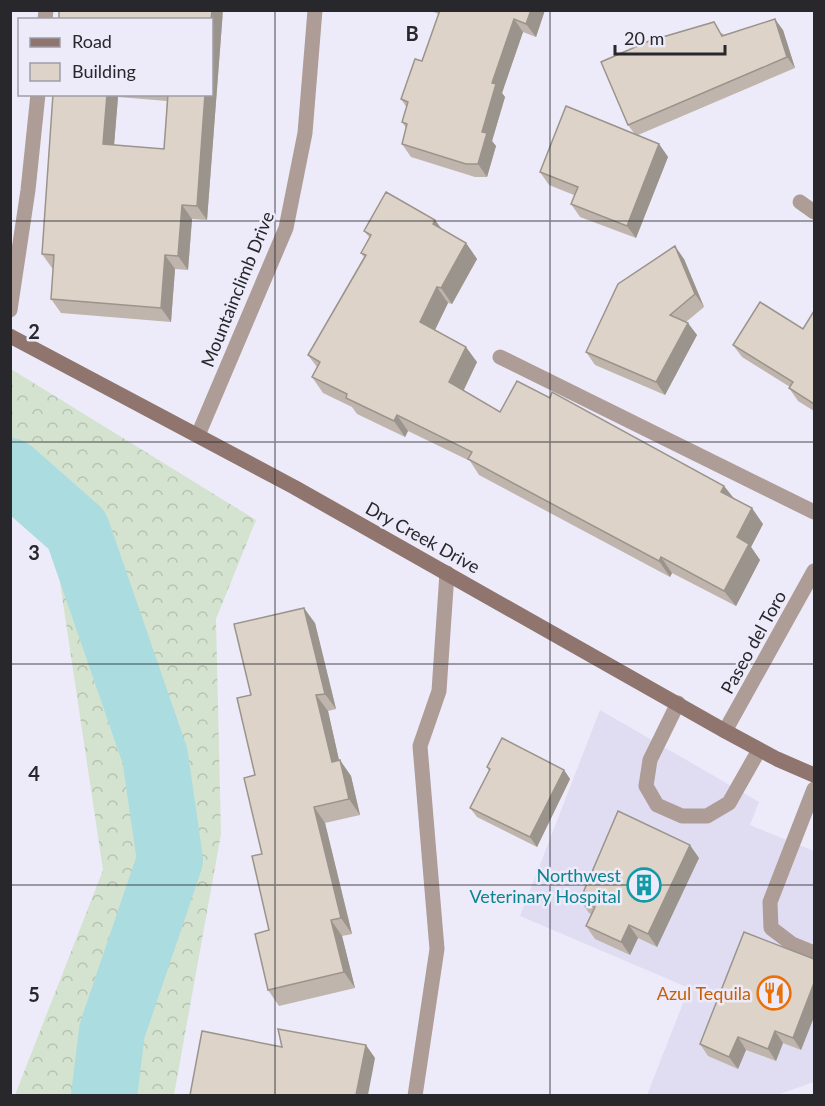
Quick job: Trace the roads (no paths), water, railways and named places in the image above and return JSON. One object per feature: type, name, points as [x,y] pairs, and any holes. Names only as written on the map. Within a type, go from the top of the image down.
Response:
[{"type":"street","name":"Mountainclimb Drive","points":[[198,435],[286,228],[305,133],[315,10]]},
{"type":"street","points":[[10,310],[28,190],[38,96]]},
{"type":"street","points":[[800,202],[814,212]]},
{"type":"street","name":"Dry Creek Drive","points":[[10,336],[198,435],[759,750],[814,775]]},
{"type":"street","points":[[500,357],[814,512]]},
{"type":"street","name":"Paseo del Toro","points":[[725,731],[814,571]]},
{"type":"street","points":[[415,1095],[437,949],[420,746],[439,691],[447,573]]},
{"type":"street","points":[[678,703],[650,760],[646,786],[657,805],[682,816],[707,816],[729,803],[759,750]]},
{"type":"street","points":[[814,789],[770,902],[771,928],[792,944],[814,953]]},
{"type":"waterway","points":[[10,471],[77,530],[155,756],[170,860],[112,1031],[104,1096]]},
{"type":"place","name":"Northwest Veterinary Hospital","points":[[644,885]]},
{"type":"place","name":"Azul Tequila","points":[[774,993]]}]
